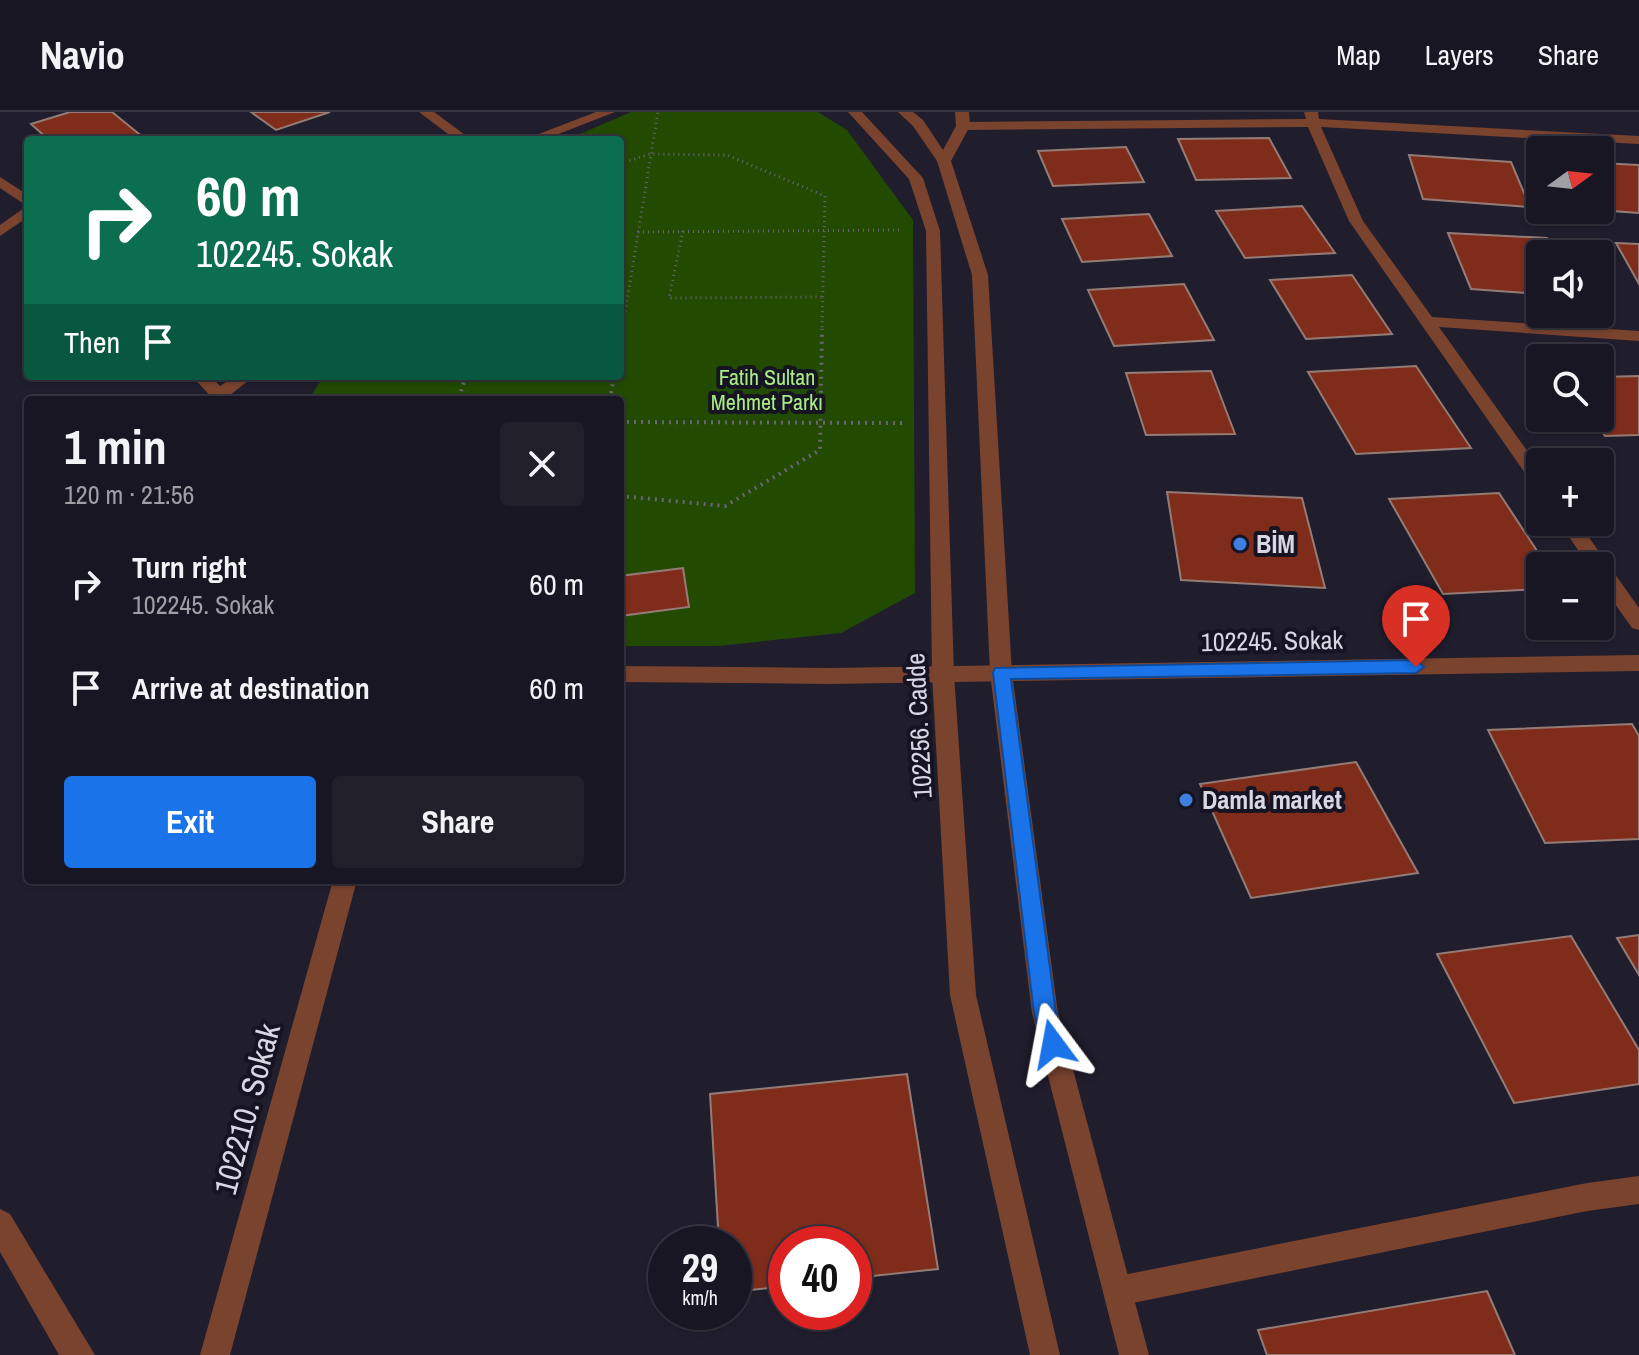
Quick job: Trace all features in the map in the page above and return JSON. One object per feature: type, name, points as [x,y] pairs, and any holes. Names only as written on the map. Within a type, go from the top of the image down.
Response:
[{"type":"street","points":[[426,112],[459,136]]},
{"type":"street","points":[[541,136],[608,112]]},
{"type":"street","points":[[905,112],[918,123],[944,161],[980,275],[1001,673],[1045,1013],[1134,1355]]},
{"type":"street","name":"102256. Cadde","points":[[859,113],[916,178],[933,231],[943,674],[963,995],[1045,1355]]},
{"type":"street","points":[[944,161],[963,119],[1312,118],[1639,140]]},
{"type":"street","points":[[1312,118],[1318,140],[1356,221],[1526,462]]},
{"type":"street","points":[[0,181],[24,199]]},
{"type":"street","points":[[0,232],[24,213]]},
{"type":"street","points":[[1426,321],[1639,336]]},
{"type":"street","points":[[204,380],[220,396]]},
{"type":"street","points":[[222,396],[241,380]]},
{"type":"street","points":[[1614,588],[1639,623]]},
{"type":"street","name":"102245. Sokak","points":[[624,674],[943,674],[1639,663]]},
{"type":"street","name":"102210. Sokak","points":[[215,1355],[344,884]]},
{"type":"street","points":[[1118,1291],[1587,1197],[1639,1190]]},
{"type":"street","points":[[0,1224],[73,1353]]},
{"type":"path","points":[[624,309],[658,112]]},
{"type":"path","points":[[624,163],[650,154],[727,155],[825,196],[820,450],[725,506],[624,496]]},
{"type":"path","points":[[683,231],[669,298],[823,297]]},
{"type":"path","points":[[638,232],[933,231]]},
{"type":"path","points":[[624,422],[938,423]]},
{"type":"green space","name":"Fatih Sultan Mehmet Parkı","points":[[631,112],[818,112],[847,130],[913,220],[915,593],[841,633],[718,646],[624,646],[624,396],[311,396],[321,380],[624,380],[624,136],[575,136]]},
{"type":"building","points":[[70,112],[112,112],[142,136],[44,136],[31,124]]},
{"type":"building","points":[[251,112],[330,112],[276,130]]},
{"type":"building","points":[[1269,138],[1291,178],[1196,180],[1178,139]]},
{"type":"building","points":[[1126,147],[1144,182],[1053,186],[1038,151]]},
{"type":"building","points":[[1409,155],[1511,162],[1526,198],[1526,207],[1423,199]]},
{"type":"building","points":[[1614,164],[1639,165],[1639,213],[1614,211]]},
{"type":"building","points":[[1302,206],[1335,253],[1245,258],[1216,211]]},
{"type":"building","points":[[1149,214],[1172,256],[1082,262],[1062,219]]},
{"type":"building","points":[[1448,233],[1547,238],[1526,240],[1526,293],[1471,289]]},
{"type":"building","points":[[1616,243],[1639,244],[1639,284]]},
{"type":"building","points":[[1352,275],[1392,334],[1306,339],[1270,280]]},
{"type":"building","points":[[1184,284],[1214,340],[1114,346],[1088,290]]},
{"type":"building","points":[[1416,366],[1471,448],[1356,454],[1308,372]]},
{"type":"building","points":[[1211,371],[1235,434],[1146,435],[1126,373]]},
{"type":"building","points":[[1639,376],[1639,435],[1605,436],[1602,432],[1614,432],[1614,377]]},
{"type":"building","points":[[1167,492],[1302,498],[1325,588],[1181,580]]},
{"type":"building","points":[[1499,493],[1538,552],[1526,552],[1526,590],[1443,594],[1389,499]]},
{"type":"building","points":[[683,568],[689,607],[624,615],[624,575]]},
{"type":"building","points":[[1632,724],[1639,736],[1639,839],[1545,843],[1488,730]]},
{"type":"building","points":[[1356,762],[1418,873],[1251,898],[1200,784]]},
{"type":"building","points":[[1639,935],[1639,975],[1617,938]]},
{"type":"building","points":[[1571,936],[1639,1050],[1639,1084],[1514,1103],[1437,954]]},
{"type":"building","points":[[907,1074],[938,1269],[872,1276],[872,1226],[768,1226],[768,1288],[752,1290],[752,1226],[718,1226],[710,1094]]},
{"type":"building","points":[[1487,1291],[1515,1355],[1267,1355],[1258,1330]]},
{"type":"place","name":"BİM","points":[[1240,544]]},
{"type":"place","name":"Damla market","points":[[1186,800]]},
{"type":"route","points":[[1053,1044],[1045,1013],[1001,673],[1416,667]]}]
